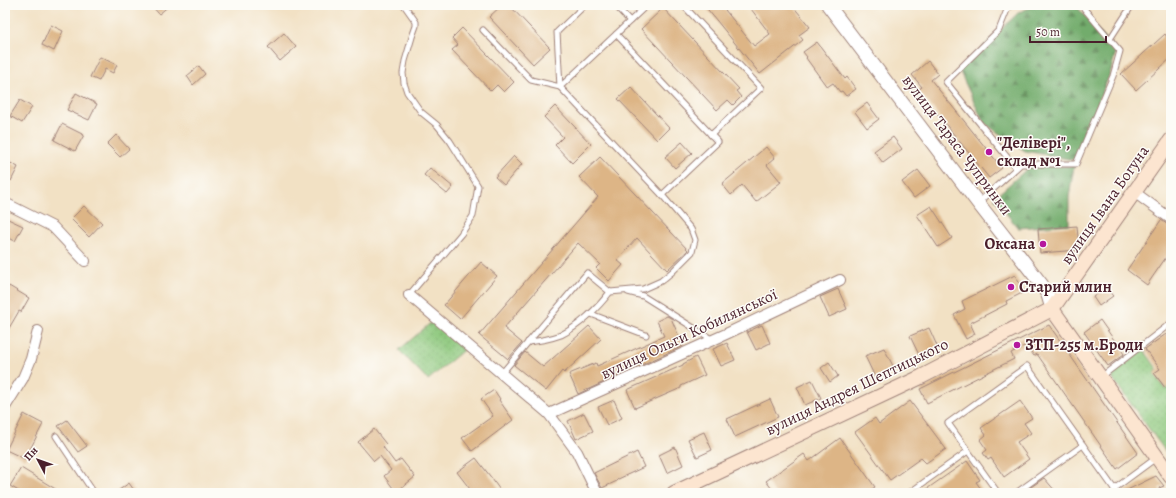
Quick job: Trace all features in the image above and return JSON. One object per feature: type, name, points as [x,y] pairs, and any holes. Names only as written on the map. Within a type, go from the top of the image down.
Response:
[{"type":"main road","name":"вулиця Івана Богуна","points":[[1052,309],[1171,140]]},
{"type":"main road","points":[[1052,309],[1171,477]]},
{"type":"main road","name":"вулиця Андрея Шептицького","points":[[674,493],[921,377],[1052,309]]},
{"type":"street","name":"вулиця Тараса Чупринки","points":[[830,7],[1042,285],[1048,295],[1052,309]]},
{"type":"street","points":[[1134,192],[1171,219]]},
{"type":"street","points":[[5,203],[52,227],[85,260]]},
{"type":"street","name":"вулиця Ольги Кобилянської","points":[[549,414],[713,340],[840,280]]},
{"type":"street","points":[[409,294],[549,414],[577,452],[597,493]]},
{"type":"street","points":[[5,407],[23,378],[31,359],[38,331]]},
{"type":"lane","points":[[404,5],[416,22],[403,73],[407,92],[421,112],[437,125],[450,141],[478,186],[473,216],[461,234],[409,294]]},
{"type":"lane","points":[[560,87],[557,32],[585,5]]},
{"type":"lane","points":[[615,5],[630,21]]},
{"type":"lane","points":[[560,87],[647,5]]},
{"type":"lane","points":[[683,5],[761,88],[711,135]]},
{"type":"lane","points":[[1009,5],[999,30],[946,82],[1016,168]]},
{"type":"lane","points":[[978,203],[1020,164],[1076,164],[1113,76],[1120,51],[1081,5]]},
{"type":"lane","points":[[1110,39],[1132,5]]},
{"type":"lane","points":[[483,30],[531,80],[560,87],[662,195],[691,229],[695,240],[692,252],[672,272],[661,281],[643,289],[610,292],[587,273],[502,373]]},
{"type":"lane","points":[[616,34],[718,142],[662,195]]},
{"type":"lane","points":[[625,291],[643,296],[713,340]]},
{"type":"lane","points":[[528,342],[543,340],[562,334],[591,314],[610,292]]},
{"type":"lane","points":[[591,314],[646,335]]},
{"type":"lane","points":[[1100,377],[1171,323]]},
{"type":"lane","points":[[998,493],[948,423],[1027,366],[1115,491],[1157,458]]},
{"type":"lane","points":[[56,436],[94,493]]},
{"type":"lane","points":[[1016,493],[1083,445]]},
{"type":"lane","points":[[909,493],[968,451]]},
{"type":"green space","points":[[1037,5],[1070,5],[1079,9],[1116,51],[1110,74],[1074,160],[1025,151],[984,123],[959,70],[1019,12]]},
{"type":"green space","points":[[1074,166],[1069,197],[1069,224],[1018,228],[994,198],[1029,167]]},
{"type":"green space","points":[[434,320],[467,347],[428,380],[399,350]]},
{"type":"green space","points":[[1144,350],[1158,370],[1154,373],[1165,389],[1170,386],[1171,388],[1171,459],[1110,375]]},
{"type":"building","points":[[151,5],[170,5],[159,14]]},
{"type":"building","points":[[502,5],[509,5],[550,48],[533,64],[489,17]]},
{"type":"building","points":[[704,5],[721,5],[754,46],[770,34],[748,5],[792,5],[810,27],[799,35],[803,40],[760,74]]},
{"type":"building","points":[[663,8],[739,89],[736,91],[741,97],[733,105],[728,100],[717,110],[641,29]]},
{"type":"building","points":[[51,25],[63,31],[54,51],[42,45]]},
{"type":"building","points":[[462,28],[514,82],[504,92],[497,85],[491,91],[452,50],[458,45],[452,38]]},
{"type":"building","points":[[284,33],[296,47],[280,61],[268,47]]},
{"type":"building","points":[[1165,34],[1171,42],[1171,58],[1136,90],[1121,74]]},
{"type":"building","points":[[817,42],[845,79],[847,77],[856,89],[846,96],[842,91],[840,92],[833,83],[827,87],[806,58],[807,57],[803,52]]},
{"type":"building","points":[[100,57],[117,65],[113,73],[105,69],[99,81],[90,77]]},
{"type":"building","points":[[928,61],[938,74],[931,80],[1002,168],[989,178],[918,90],[922,87],[912,75]]},
{"type":"building","points":[[199,66],[205,74],[193,85],[187,76]]},
{"type":"building","points":[[631,87],[669,128],[657,140],[618,99]]},
{"type":"building","points":[[76,93],[97,104],[89,120],[67,110]]},
{"type":"building","points":[[20,100],[32,107],[22,123],[10,116]]},
{"type":"building","points":[[867,103],[879,119],[867,128],[855,112]]},
{"type":"building","points":[[555,106],[591,144],[572,163],[555,145],[563,137],[544,117]]},
{"type":"building","points":[[62,124],[84,135],[75,151],[54,140]]},
{"type":"building","points":[[116,135],[129,149],[120,157],[107,144]]},
{"type":"building","points":[[893,137],[902,149],[883,163],[874,151]]},
{"type":"building","points":[[682,142],[692,153],[675,168],[665,157]]},
{"type":"building","points":[[766,147],[775,158],[767,165],[781,182],[756,202],[742,185],[731,195],[722,184]]},
{"type":"building","points":[[514,156],[522,164],[504,185],[495,177]]},
{"type":"building","points":[[600,157],[688,250],[667,270],[637,238],[617,260],[623,265],[609,281],[596,268],[600,264],[578,243],[504,328],[522,343],[508,359],[479,335],[598,197],[579,177]]},
{"type":"building","points":[[5,160],[18,167],[11,181],[5,178]]},
{"type":"building","points":[[430,168],[453,187],[447,194],[424,175]]},
{"type":"building","points":[[918,170],[930,186],[914,198],[902,182]]},
{"type":"building","points":[[84,206],[102,223],[89,237],[71,219]]},
{"type":"building","points":[[931,206],[952,238],[938,247],[917,215]]},
{"type":"building","points":[[8,219],[23,226],[15,241],[5,236],[5,226]]},
{"type":"building","points":[[1161,220],[1171,227],[1171,250],[1147,285],[1127,270]]},
{"type":"building","points":[[1077,226],[1079,250],[1040,253],[1038,229]]},
{"type":"building","points":[[481,262],[497,276],[460,319],[444,305]]},
{"type":"building","points":[[1015,275],[1024,292],[1006,301],[1007,304],[970,323],[975,334],[966,339],[954,315],[965,309],[962,301]]},
{"type":"building","points":[[9,286],[29,298],[21,312],[19,311],[5,335],[5,293]]},
{"type":"building","points":[[1106,288],[1113,296],[1099,306],[1093,297]]},
{"type":"building","points":[[838,289],[847,309],[829,317],[820,297]]},
{"type":"building","points":[[667,316],[671,318],[683,346],[578,394],[569,374],[596,363],[597,366],[664,336],[657,321]]},
{"type":"building","points":[[1100,320],[1124,354],[1108,366],[1084,332]]},
{"type":"building","points":[[762,325],[770,343],[756,350],[747,332]]},
{"type":"building","points":[[1049,325],[1138,453],[1117,469],[1037,354],[1034,356],[1026,345],[1011,353],[1014,359],[927,403],[920,389]]},
{"type":"building","points":[[589,326],[601,339],[564,373],[562,371],[546,391],[514,365],[525,352],[543,367]]},
{"type":"building","points":[[929,328],[938,348],[920,357],[910,336]]},
{"type":"building","points":[[1166,334],[1171,341],[1171,385],[1166,389],[1154,373],[1160,369],[1145,349]]},
{"type":"building","points":[[727,343],[735,360],[721,366],[713,349]]},
{"type":"building","points":[[884,348],[894,368],[875,377],[865,356]]},
{"type":"building","points":[[696,357],[705,375],[681,386],[681,388],[635,408],[627,390],[683,365]]},
{"type":"building","points":[[829,362],[838,376],[830,382],[821,368]]},
{"type":"building","points":[[812,380],[821,398],[805,405],[797,387]]},
{"type":"building","points":[[494,390],[513,420],[472,451],[462,438],[493,416],[481,399]]},
{"type":"building","points":[[770,399],[778,417],[735,437],[727,419]]},
{"type":"building","points":[[614,400],[622,418],[607,425],[598,407]]},
{"type":"building","points":[[910,401],[946,449],[926,463],[921,458],[890,480],[855,432],[875,418],[879,424]]},
{"type":"building","points":[[1020,401],[1032,418],[1024,423],[1031,433],[1017,442],[1029,459],[1004,477],[991,458],[988,460],[983,453],[987,450],[980,440],[986,435],[981,428]]},
{"type":"building","points":[[584,413],[593,431],[576,439],[568,421]]},
{"type":"building","points":[[24,414],[43,424],[25,459],[6,450]]},
{"type":"building","points":[[67,420],[87,446],[78,452],[58,426]]},
{"type":"building","points":[[374,429],[386,444],[383,447],[395,463],[401,459],[415,477],[396,492],[384,476],[391,470],[380,456],[374,461],[358,442]]},
{"type":"building","points":[[704,432],[712,450],[697,457],[688,439]]},
{"type":"building","points":[[840,438],[875,487],[866,493],[775,493],[766,481],[804,454],[809,461]]},
{"type":"building","points":[[675,447],[683,465],[667,473],[659,455]]},
{"type":"building","points":[[637,452],[644,467],[602,488],[594,473]]},
{"type":"building","points":[[476,458],[502,493],[473,493],[457,472]]},
{"type":"building","points":[[967,461],[980,480],[976,482],[984,493],[921,493]]},
{"type":"building","points":[[21,468],[62,493],[22,493],[10,486]]},
{"type":"building","points":[[1156,476],[1164,486],[1159,488],[1161,493],[1121,493]]},
{"type":"building","points":[[1044,478],[1057,493],[1024,493],[1031,487]]},
{"type":"building","points":[[129,483],[136,493],[115,493]]},
{"type":"place","name":"\"Делівері\", склад №1","points":[[989,152]]},
{"type":"place","name":"Оксана","points":[[1043,244]]},
{"type":"place","name":"Старий млин","points":[[1011,287]]},
{"type":"place","name":"ЗТП-255 м.Броди","points":[[1017,345]]}]
